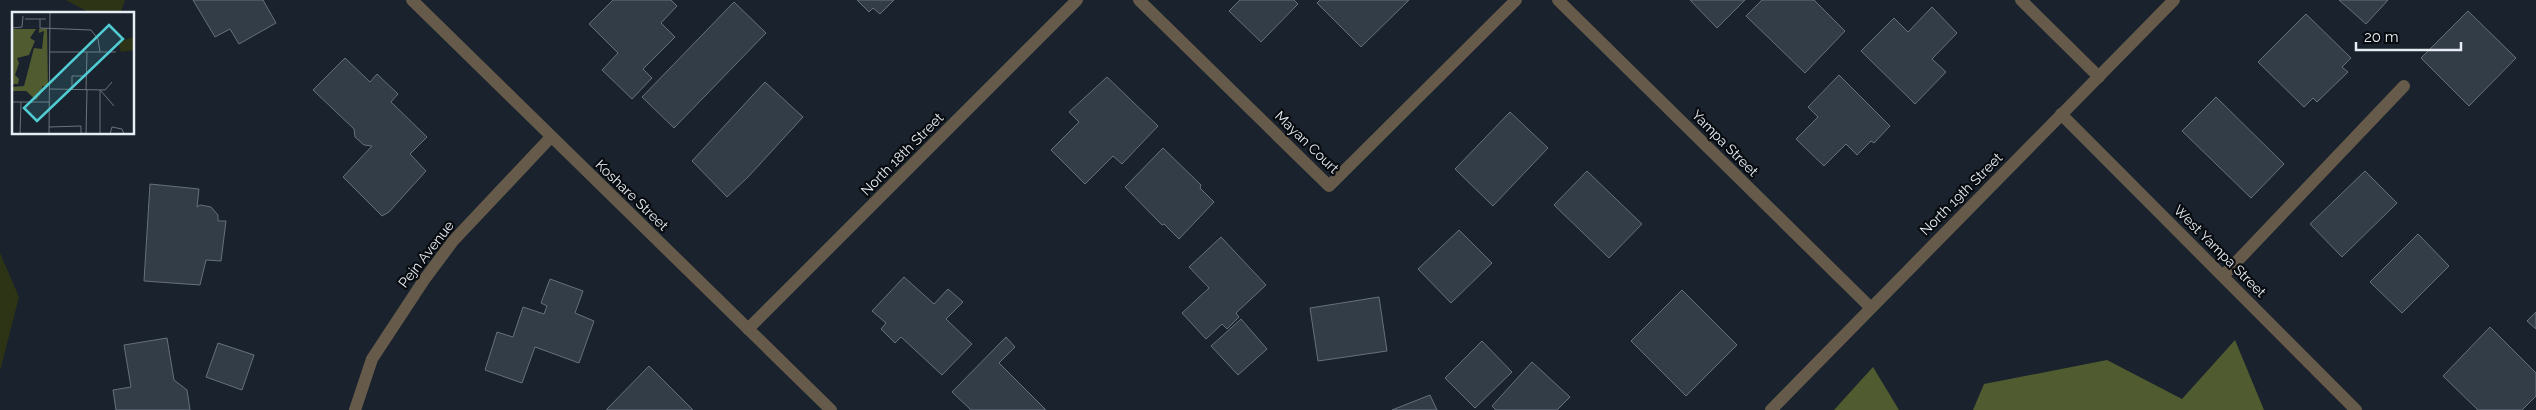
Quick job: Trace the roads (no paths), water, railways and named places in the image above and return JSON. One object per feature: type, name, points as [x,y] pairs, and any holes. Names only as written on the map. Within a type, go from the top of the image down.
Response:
[{"type":"street","name":"Koshare Street","points":[[412,0],[832,410]]},
{"type":"street","name":"North 18th Street","points":[[748,329],[1077,0]]},
{"type":"street","name":"Mayan Court","points":[[1139,0],[1329,186],[1516,0]]},
{"type":"street","name":"Yampa Street","points":[[1558,0],[1870,307]]},
{"type":"street","points":[[2021,0],[2099,78]]},
{"type":"street","name":"North 19th Street","points":[[1771,410],[1870,307],[2099,78],[2174,0]]},
{"type":"street","points":[[2224,276],[2404,86]]},
{"type":"street","name":"West Yampa Street","points":[[2061,114],[2356,410]]},
{"type":"street","name":"Pejn Avenue","points":[[355,410],[372,359],[424,280],[453,242],[551,137]]}]
